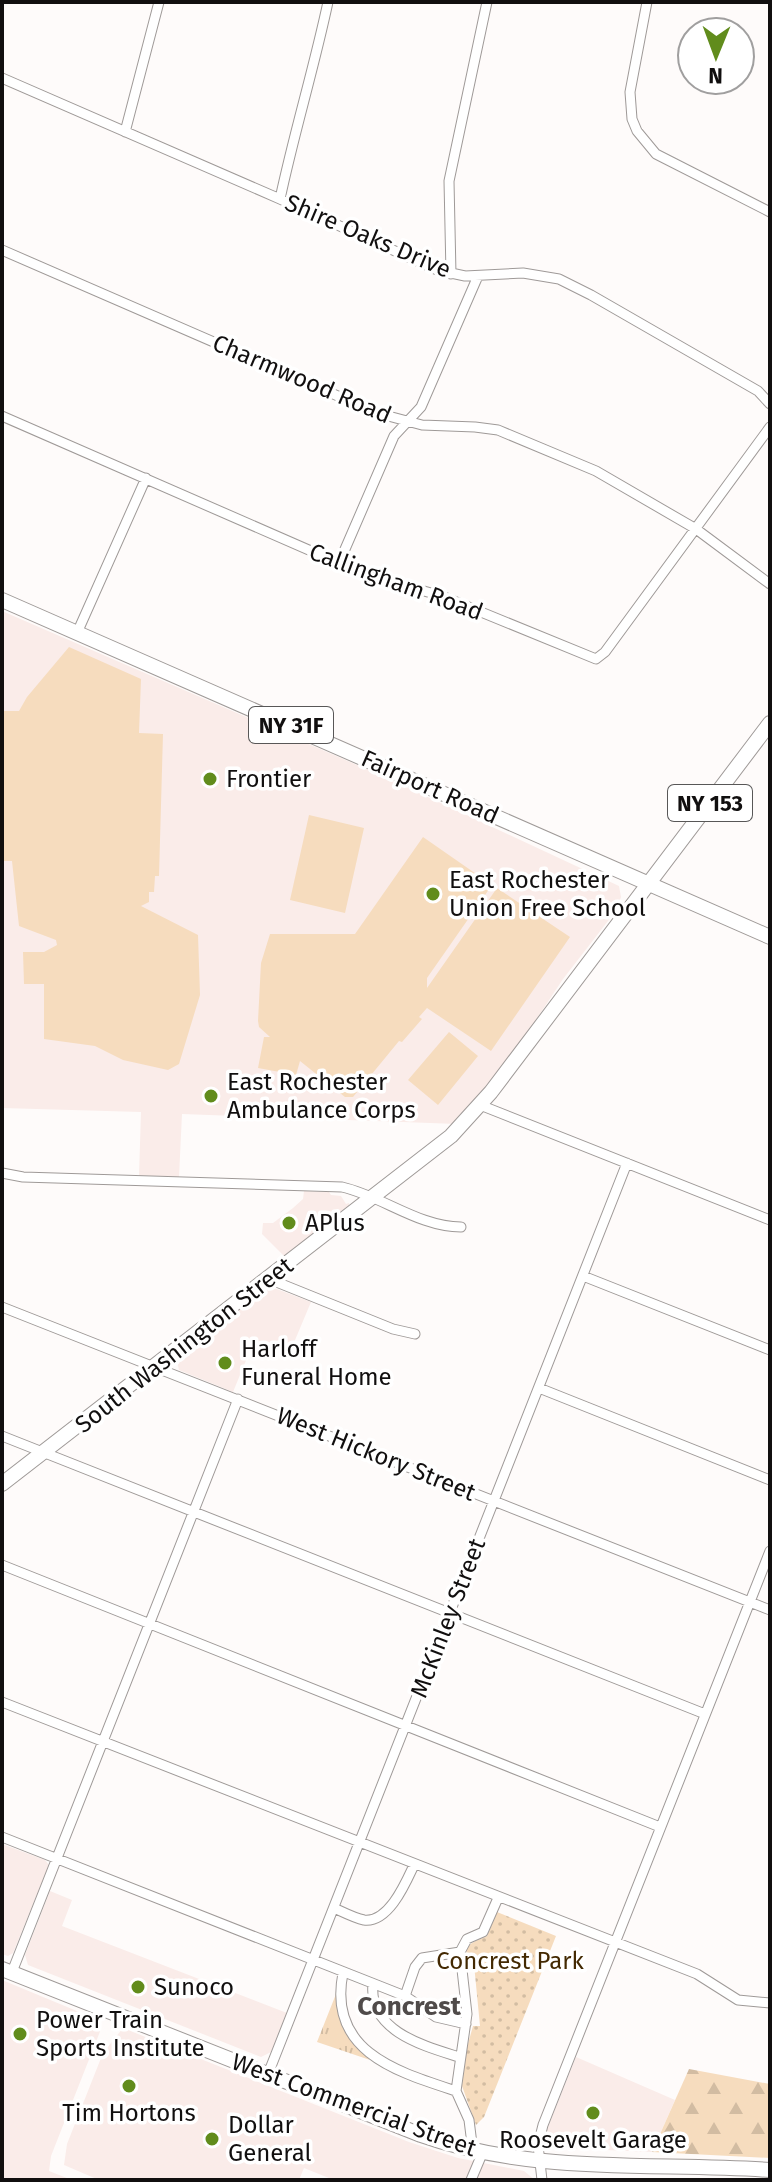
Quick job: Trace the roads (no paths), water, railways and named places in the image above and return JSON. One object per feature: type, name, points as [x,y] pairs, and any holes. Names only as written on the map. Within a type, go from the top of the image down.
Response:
[{"type":"main road","name":"Fairport Road","points":[[2,600],[770,937]]},
{"type":"main road","name":"NY 153","points":[[649,884],[770,723]]},
{"type":"main road","name":"South Washington Street","points":[[2,1484],[451,1136],[480,1105],[649,884]]},
{"type":"main road","name":"West Commercial Street","points":[[7,1970],[421,2135],[478,2153],[538,2161],[770,2170]]},
{"type":"street","points":[[125,132],[159,2]]},
{"type":"street","points":[[280,199],[296,121],[328,2]]},
{"type":"street","points":[[451,274],[451,170],[487,2]]},
{"type":"street","points":[[647,2],[630,92],[632,119],[637,131],[645,143],[663,158],[770,212]]},
{"type":"street","name":"Shire Oaks Drive","points":[[2,78],[423,265],[451,274],[532,273],[559,279],[758,391],[770,404]]},
{"type":"street","name":"Charmwood Road","points":[[2,250],[364,408],[407,423],[475,427],[510,434],[596,471],[696,529],[770,584]]},
{"type":"street","points":[[339,563],[394,436],[421,407],[478,276]]},
{"type":"street","name":"Callingham Road","points":[[2,416],[339,563],[383,581],[442,596],[596,659],[605,652],[696,529]]},
{"type":"street","points":[[696,529],[770,427]]},
{"type":"street","points":[[77,633],[146,478]]},
{"type":"street","points":[[480,1105],[770,1220]]},
{"type":"street","name":"McKinley Street","points":[[268,2074],[627,1163]]},
{"type":"street","points":[[2,1173],[23,1177],[342,1187],[444,1227],[461,1227]]},
{"type":"street","points":[[583,1276],[770,1350]]},
{"type":"street","points":[[269,1279],[393,1329],[415,1334]]},
{"type":"street","name":"West Hickory Street","points":[[2,1307],[770,1610]]},
{"type":"street","points":[[539,1388],[770,1480]]},
{"type":"street","points":[[7,1970],[57,1860],[238,1399]]},
{"type":"street","points":[[2,1436],[705,1714]]},
{"type":"street","points":[[542,2180],[538,2145],[543,2125],[770,1551]]},
{"type":"street","points":[[2,1565],[660,1827]]},
{"type":"street","points":[[2,1702],[697,1974],[738,2000],[770,2003]]},
{"type":"street","points":[[2,1837],[405,1996],[436,2017],[466,2024]]},
{"type":"street","points":[[334,1908],[363,1920],[376,1916],[398,1899],[414,1865]]},
{"type":"street","points":[[471,2180],[478,2153],[469,2120],[456,2091],[466,2024],[460,1952],[467,1939],[483,1932],[498,1898]]},
{"type":"street","points":[[405,1996],[415,1967],[422,1958],[460,1952]]},
{"type":"street","points":[[343,1973],[343,2006],[348,2027],[357,2041],[393,2069],[456,2091]]},
{"type":"street","points":[[373,1984],[373,2004],[387,2023],[412,2040],[459,2057]]},
{"type":"place","name":"Frontier","points":[[210,779]]},
{"type":"place","name":"East Rochester Union Free School","points":[[433,894]]},
{"type":"place","name":"East Rochester Ambulance Corps","points":[[211,1096]]},
{"type":"place","name":"APlus","points":[[289,1223]]},
{"type":"place","name":"Harloff Funeral Home","points":[[225,1363]]},
{"type":"place","name":"Sunoco","points":[[138,1987]]},
{"type":"place","name":"Power Train Sports Institute","points":[[20,2034]]},
{"type":"place","name":"Tim Hortons","points":[[129,2086]]},
{"type":"place","name":"Roosevelt Garage","points":[[593,2113]]},
{"type":"place","name":"Dollar General","points":[[212,2139]]},
{"type":"district","name":"Concrest","points":[[409,2006]]},
{"type":"park label","name":"Concrest Park","points":[[510,1961]]}]
